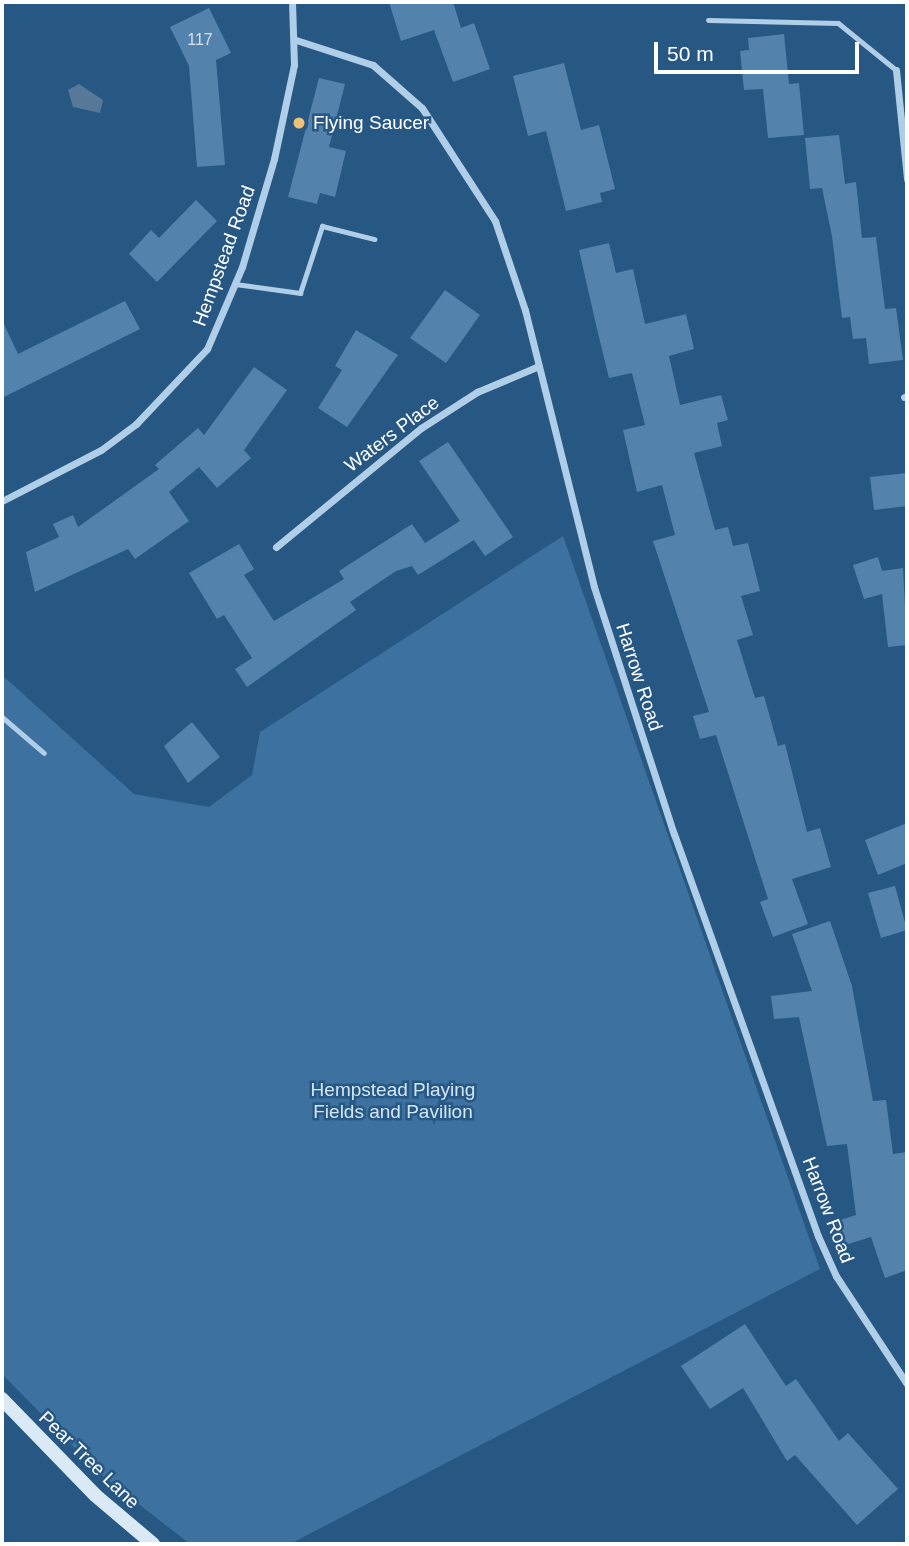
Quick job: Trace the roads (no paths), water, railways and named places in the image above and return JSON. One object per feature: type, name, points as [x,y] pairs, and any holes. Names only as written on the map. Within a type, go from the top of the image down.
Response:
[{"type":"street","name":"Hempstead Road","points":[[2,501],[101,450],[171,393],[207,349],[235,284],[274,159],[296,40],[292,2]]},
{"type":"street","name":"Harrow Road","points":[[296,40],[373,65],[422,108],[495,221],[539,366],[598,600],[814,1223],[836,1276],[907,1384]]},
{"type":"street","points":[[895,70],[907,179]]},
{"type":"street","name":"Waters Place","points":[[276,547],[421,428],[477,392],[539,366]]},
{"type":"street","name":"Pear Tree Lane","points":[[2,1399],[95,1495],[153,1544]]},
{"type":"lane","points":[[708,20],[838,23],[895,70]]},
{"type":"lane","points":[[235,284],[300,293],[322,226],[374,239]]},
{"type":"lane","points":[[2,717],[44,753]]},
{"type":"place","name":"Flying Saucer","points":[[299,123]]},
{"type":"park label","name":"Hempstead Playing Fields and Pavilion","points":[[393,1101]]}]
